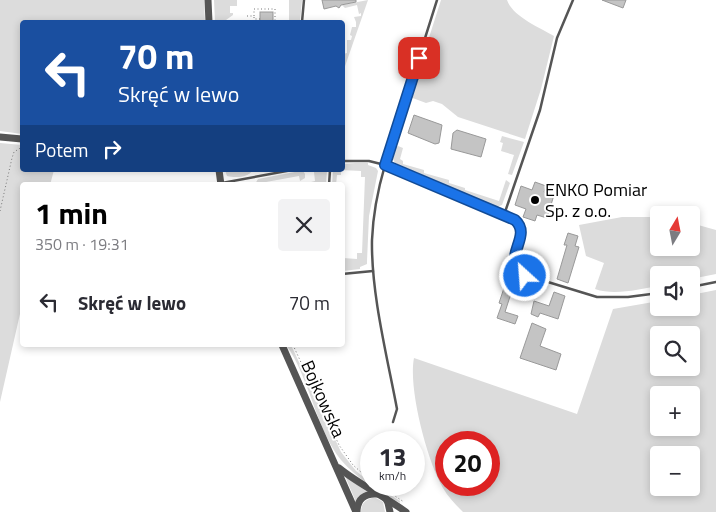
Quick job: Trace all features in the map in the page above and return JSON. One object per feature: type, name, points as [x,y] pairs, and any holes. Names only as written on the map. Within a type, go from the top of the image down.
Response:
[{"type":"street","points":[[208,0],[209,20]]},
{"type":"street","points":[[0,137],[20,139]]},
{"type":"street","name":"Bojkowska","points":[[283,347],[357,512]]},
{"type":"street","name":"Bojkowska","points":[[337,466],[360,484]]},
{"type":"street","points":[[357,512],[358,503],[364,496]]},
{"type":"street","name":"Bojkowska","points":[[381,496],[404,509]]},
{"type":"street","points":[[386,499],[390,512]]},
{"type":"lane","points":[[302,20],[304,0]]},
{"type":"lane","points":[[393,422],[397,409],[373,271],[373,220],[385,165],[437,0]]},
{"type":"lane","points":[[504,215],[540,110],[558,38],[573,0]]},
{"type":"lane","points":[[345,161],[362,160],[385,165],[515,220],[521,227],[521,235],[514,264],[525,276],[597,297],[628,297],[650,294]]},
{"type":"lane","points":[[231,182],[282,172]]},
{"type":"lane","points":[[345,274],[373,271]]},
{"type":"lane","points":[[700,285],[716,282]]},
{"type":"path","points":[[254,16],[254,9],[275,9],[274,20]]},
{"type":"path","points":[[247,16],[254,16],[254,19],[260,19]]},
{"type":"path","points":[[0,211],[12,158],[14,152],[20,148]]},
{"type":"path","points":[[294,347],[339,445],[353,465],[360,471]]},
{"type":"path","points":[[395,496],[403,501],[404,509]]},
{"type":"shaded area","points":[[0,0],[204,0],[205,20],[20,20],[20,134],[0,131]]},
{"type":"shaded area","points":[[214,0],[237,0],[237,6],[230,6],[230,13],[233,13],[233,15],[226,20],[215,20]]},
{"type":"shaded area","points":[[289,0],[302,0],[300,20],[289,20]]},
{"type":"shaded area","points":[[368,0],[345,66],[347,40],[351,40],[352,27],[356,27],[354,17],[361,16],[361,13],[359,14],[357,5],[345,8],[342,5]]},
{"type":"shaded area","points":[[441,0],[507,0],[514,11],[520,16],[554,36],[541,89],[525,139],[458,117],[442,104],[433,101],[426,103],[410,97]]},
{"type":"shaded area","points":[[502,136],[524,142],[512,175],[508,174],[514,155],[501,151],[503,143],[500,142]]},
{"type":"shaded area","points":[[0,143],[20,145],[20,172],[53,172],[51,182],[20,182],[20,314],[0,402]]},
{"type":"shaded area","points":[[398,146],[403,148],[400,159],[403,161],[403,164],[424,170],[424,173],[449,180],[449,183],[465,188],[465,190],[499,201],[506,180],[510,183],[502,205],[497,207],[395,163],[392,157]]},
{"type":"shaded area","points":[[368,163],[368,165],[376,168],[378,171],[369,216],[367,264],[360,267],[360,269],[345,271],[345,258],[357,259],[357,253],[362,253],[365,177],[361,177],[361,171],[345,170],[345,164]]},
{"type":"shaded area","points":[[226,172],[252,172],[245,176],[227,176]]},
{"type":"shaded area","points":[[295,172],[304,172],[305,174],[305,178],[300,181],[299,176],[266,182],[256,182],[258,179]]},
{"type":"shaded area","points":[[314,172],[327,172],[326,182],[311,182],[315,181]]},
{"type":"shaded area","points":[[333,172],[341,172],[341,175],[337,175],[336,182],[332,182]]},
{"type":"shaded area","points":[[622,217],[650,217],[650,256],[700,256],[700,226],[716,230],[716,274],[700,277],[700,266],[650,266],[650,287],[611,292],[595,289],[604,263],[586,256],[579,225]]},
{"type":"shaded area","points":[[716,290],[716,512],[463,512],[448,496],[500,496],[500,431],[435,431],[435,471],[425,443],[425,431],[422,431],[416,405],[413,371],[414,358],[577,414],[613,309],[650,303],[650,316],[700,316],[700,293]]},
{"type":"shaded area","points":[[287,347],[292,347],[341,452],[360,474],[360,478],[347,467],[332,447],[318,418],[301,372]]},
{"type":"shaded area","points":[[345,476],[360,487],[360,496],[363,496],[356,502]]},
{"type":"shaded area","points":[[388,496],[392,496],[400,501],[400,503]]},
{"type":"shaded area","points":[[372,498],[383,502],[385,512],[361,512],[364,503]]},
{"type":"building","points":[[322,0],[356,0],[356,2],[341,5],[339,8],[336,6],[324,9]]},
{"type":"building","points":[[602,0],[626,0],[623,8]]},
{"type":"building","points":[[260,12],[273,12],[273,20],[260,20]]},
{"type":"building","points":[[414,115],[442,125],[439,143],[435,144],[408,133]]},
{"type":"building","points":[[457,130],[486,139],[481,157],[451,149],[453,133]]},
{"type":"building","name":"ENKO Pomiar Sp. z o.o.","points":[[535,182],[546,186],[544,192],[554,195],[547,218],[537,215],[535,221],[523,217],[526,209],[515,205],[521,186],[532,190]]},
{"type":"building","points":[[568,233],[578,236],[575,246],[579,247],[568,283],[557,279],[567,245],[564,245]]},
{"type":"building","points":[[506,282],[514,284],[505,312],[518,316],[515,324],[497,318],[502,304],[499,303]]},
{"type":"building","points":[[554,292],[565,296],[558,319],[540,313],[538,317],[531,314],[534,301],[549,306]]},
{"type":"building","points":[[532,323],[546,329],[540,346],[561,354],[556,370],[520,358]]},
{"type":"place","name":"ENKO Pomiar Sp. z o.o.","points":[[535,200]]},
{"type":"route","points":[[419,58],[385,165],[519,223],[522,231],[514,264],[525,276]]}]
